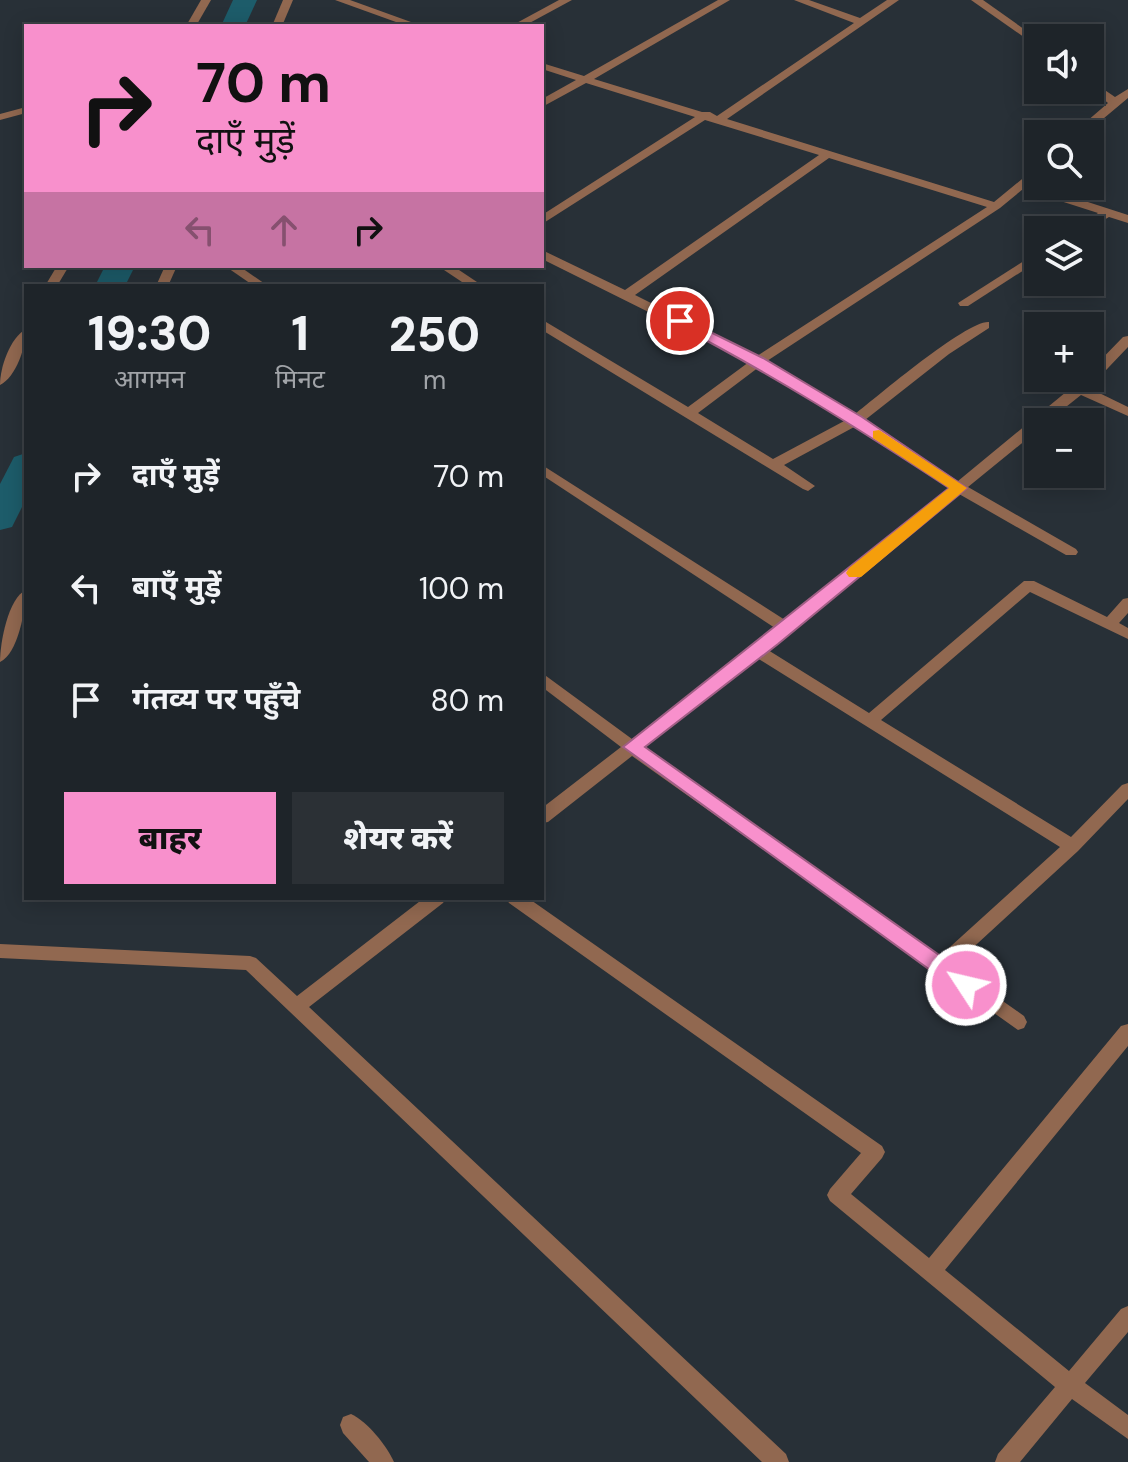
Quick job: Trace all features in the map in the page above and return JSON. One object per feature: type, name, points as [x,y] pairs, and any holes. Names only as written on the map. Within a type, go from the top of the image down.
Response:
[{"type":"street","points":[[192,24],[206,0]]},
{"type":"street","points":[[278,24],[288,0]]},
{"type":"street","points":[[340,0],[357,2],[412,24]]},
{"type":"street","points":[[520,24],[567,0]]},
{"type":"street","points":[[544,103],[725,0]]},
{"type":"street","points":[[799,0],[861,22]]},
{"type":"street","points":[[720,119],[894,0]]},
{"type":"street","points":[[976,0],[1024,34]]},
{"type":"street","points":[[544,67],[706,114],[996,206]]},
{"type":"street","points":[[1094,120],[1128,92]]},
{"type":"street","points":[[1104,94],[1114,102]]},
{"type":"street","points":[[0,117],[24,111]]},
{"type":"street","points":[[544,219],[706,114]]},
{"type":"street","points":[[628,294],[828,154]]},
{"type":"street","points":[[688,414],[758,361],[996,206],[1024,181]]},
{"type":"street","points":[[1020,184],[1128,219]]},
{"type":"street","points":[[1101,216],[1106,213]]},
{"type":"street","points":[[544,255],[758,361],[856,420],[959,488],[1071,552]]},
{"type":"street","points":[[964,303],[1024,265]]},
{"type":"street","points":[[234,268],[259,284]]},
{"type":"street","points":[[447,268],[474,284]]},
{"type":"street","points":[[773,465],[856,420],[944,351],[985,325]]},
{"type":"street","points":[[544,326],[808,486]]},
{"type":"street","points":[[0,381],[24,337]]},
{"type":"street","points":[[1104,364],[1128,340]]},
{"type":"street","points":[[1057,408],[1076,392]]},
{"type":"street","points":[[1086,392],[1128,412]]},
{"type":"street","points":[[544,815],[757,651],[1024,435]]},
{"type":"street","points":[[544,470],[786,628]]},
{"type":"street","points":[[870,721],[1029,585],[1128,634]]},
{"type":"street","points":[[0,656],[24,600]]},
{"type":"street","points":[[1108,625],[1128,603]]},
{"type":"street","points":[[757,651],[1072,846]]},
{"type":"street","points":[[544,681],[632,747],[1018,1022]]},
{"type":"street","points":[[940,967],[1072,846],[1128,789]]},
{"type":"street","points":[[296,1007],[434,900]]},
{"type":"street","points":[[518,900],[875,1152],[837,1195],[932,1270],[1070,1387],[1128,1428]]},
{"type":"street","points":[[0,951],[250,963],[778,1462]]},
{"type":"street","points":[[932,1270],[1128,1032]]},
{"type":"street","points":[[1006,1462],[1128,1316]]},
{"type":"street","points":[[351,1425],[383,1462]]},
{"type":"waterway","points":[[234,24],[245,0]]},
{"type":"waterway","points":[[111,284],[119,268]]},
{"type":"waterway","points":[[0,519],[24,468]]},
{"type":"slow traffic","points":[[855,573],[959,488],[879,435]]},
{"type":"route","points":[[680,321],[758,361],[856,420],[959,488],[772,640],[632,747],[966,985]]}]
